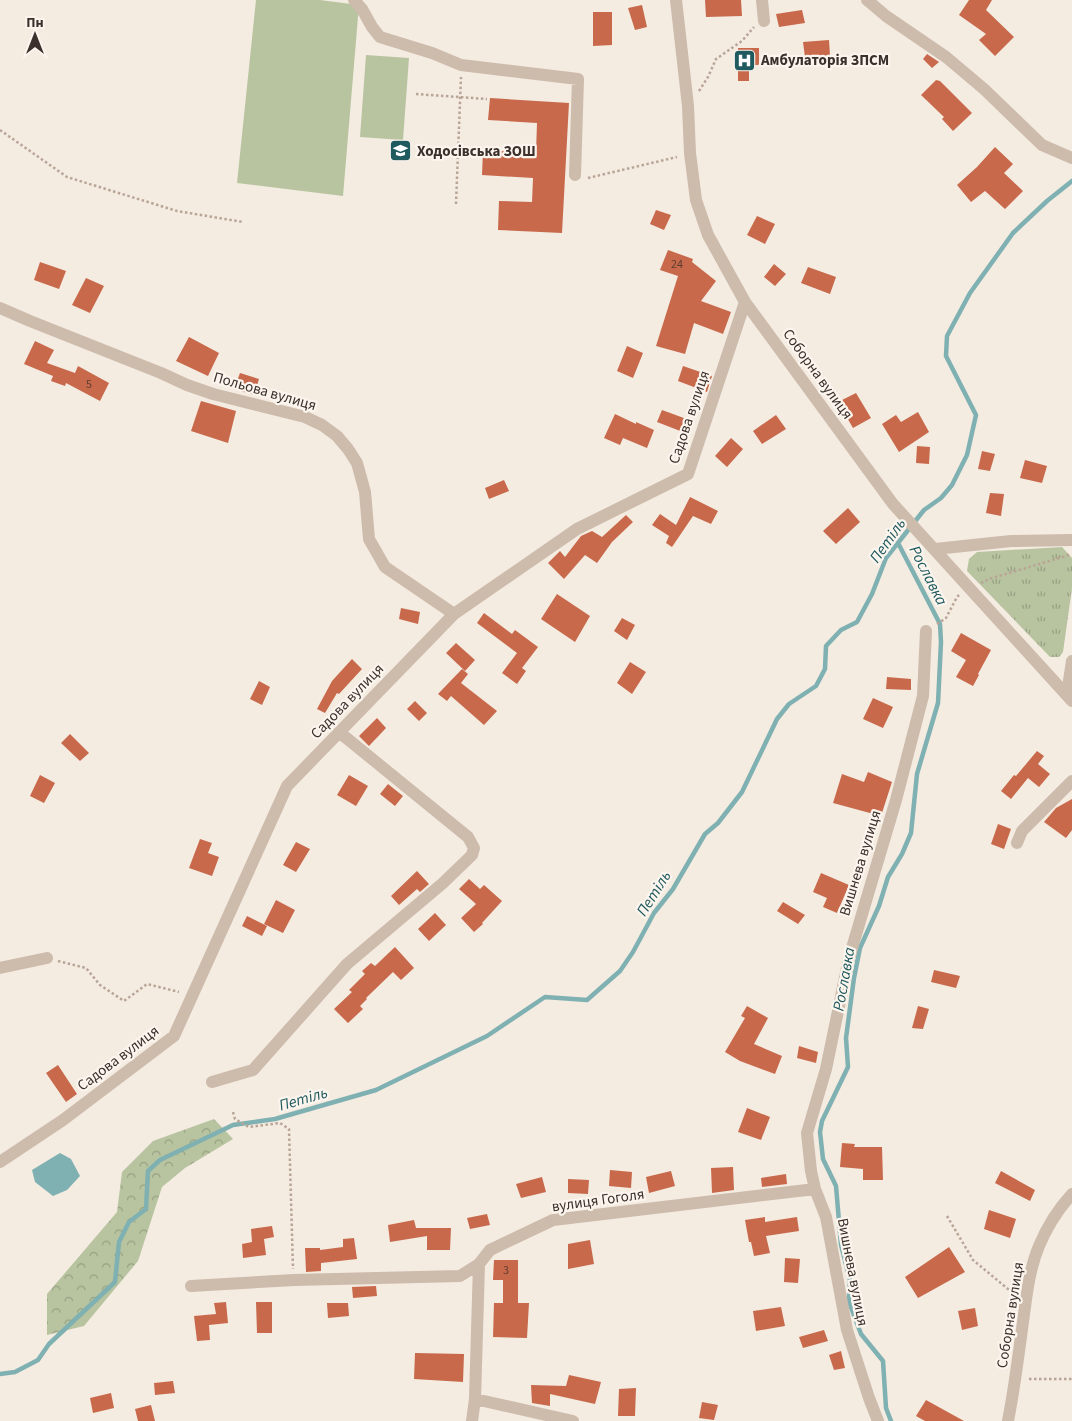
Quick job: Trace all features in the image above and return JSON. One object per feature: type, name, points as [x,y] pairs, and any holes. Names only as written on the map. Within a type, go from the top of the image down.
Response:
[{"type":"street","points":[[354,0],[380,37],[432,53],[461,65],[578,79],[575,175]]},
{"type":"street","name":"Соборна вулиця","points":[[676,0],[696,200],[708,235],[746,302],[892,504],[1069,698]]},
{"type":"street","points":[[762,0],[764,21]]},
{"type":"street","points":[[867,0],[886,16],[946,56],[984,89],[1042,145],[1072,158]]},
{"type":"street","name":"Садова вулиця","points":[[0,1162],[63,1120],[174,1036],[194,996],[287,786],[454,614],[577,528],[688,474],[746,302]]},
{"type":"street","name":"Польова вулиця","points":[[0,308],[30,322],[187,385],[213,394],[305,416],[322,425],[342,442],[357,463],[366,492],[369,539],[384,567],[454,614]]},
{"type":"street","points":[[931,546],[1011,541],[1072,540]]},
{"type":"street","name":"Вишнева вулиця","points":[[878,1421],[847,1330],[826,1217],[815,1189],[811,1171],[807,1133],[826,1069],[848,958],[896,800],[923,696],[926,631]]},
{"type":"street","points":[[1069,698],[1072,661]]},
{"type":"street","points":[[212,1082],[253,1070],[347,964],[443,883],[472,855],[474,848],[468,837],[339,732]]},
{"type":"street","points":[[1017,844],[1022,831],[1072,781]]},
{"type":"street","points":[[0,968],[47,958]]},
{"type":"street","name":"вулиця Гоголя","points":[[191,1286],[294,1280],[460,1276],[479,1264],[490,1250],[553,1220],[815,1189]]},
{"type":"street","name":"Соборна вулиця","points":[[1008,1421],[1032,1266],[1038,1248],[1054,1217],[1072,1194]]},
{"type":"street","points":[[472,1421],[475,1399],[479,1264]]},
{"type":"street","points":[[475,1399],[573,1421]]},
{"type":"path","points":[[688,106],[708,77],[716,60],[742,41],[752,28],[764,21]]},
{"type":"path","points":[[456,204],[461,65]]},
{"type":"path","points":[[416,94],[487,99]]},
{"type":"path","points":[[0,130],[67,176],[177,211],[243,222]]},
{"type":"path","points":[[575,175],[583,179],[690,153]]},
{"type":"path","points":[[946,618],[957,597],[970,588],[989,579],[1072,553]]},
{"type":"path","points":[[47,958],[86,968],[100,984],[124,1001],[147,984],[194,996]]},
{"type":"path","points":[[233,1112],[235,1119],[249,1128],[280,1123],[289,1129],[294,1280]]},
{"type":"path","points":[[948,1216],[973,1260],[1026,1303]]},
{"type":"path","points":[[1016,1379],[1072,1378]]},
{"type":"green space","points":[[256,0],[320,0],[359,5],[343,196],[237,183]]},
{"type":"green space","points":[[366,55],[409,58],[403,140],[360,137]]},
{"type":"green space","points":[[1062,547],[1072,558],[1072,588],[1063,652],[1059,657],[1050,657],[967,571],[969,559],[977,552]]},
{"type":"green space","points":[[214,1119],[233,1139],[185,1168],[162,1187],[138,1261],[84,1326],[47,1335],[47,1294],[117,1212],[122,1172],[153,1141]]},
{"type":"water","points":[[60,1153],[71,1159],[80,1176],[67,1190],[53,1196],[35,1182],[32,1170]]},
{"type":"building","points":[[705,0],[741,0],[742,16],[706,17]]},
{"type":"building","points":[[969,0],[992,0],[986,10],[1014,37],[995,56],[979,40],[986,34],[959,15]]},
{"type":"building","points":[[642,5],[647,27],[635,30],[628,8]]},
{"type":"building","points":[[802,10],[805,23],[779,27],[776,14]]},
{"type":"building","points":[[593,12],[612,12],[612,45],[593,46]]},
{"type":"building","points":[[829,40],[830,56],[805,57],[803,42]]},
{"type":"building","points":[[738,48],[759,48],[759,65],[749,65],[749,81],[738,81]]},
{"type":"building","points":[[927,54],[939,62],[932,68],[923,59]]},
{"type":"building","points":[[936,80],[940,81],[972,113],[953,131],[942,119],[944,117],[921,95]]},
{"type":"building","points":[[490,98],[569,103],[562,233],[498,230],[499,201],[532,202],[533,178],[482,175],[483,150],[536,153],[537,123],[488,120]]},
{"type":"building","points":[[995,147],[1013,164],[1004,173],[1023,191],[1005,209],[985,191],[971,202],[957,185]]},
{"type":"building","points":[[656,210],[671,215],[664,230],[650,224]]},
{"type":"building","points":[[757,216],[775,224],[765,244],[747,235]]},
{"type":"building","points":[[668,250],[693,259],[692,262],[716,281],[701,301],[731,312],[723,334],[694,323],[685,354],[656,346],[678,276],[660,270]]},
{"type":"building","points":[[40,262],[66,271],[59,289],[34,280]]},
{"type":"building","points":[[774,264],[786,274],[775,286],[764,277]]},
{"type":"building","points":[[808,267],[836,277],[830,294],[801,283]]},
{"type":"building","points":[[86,278],[104,286],[90,313],[72,305]]},
{"type":"building","points":[[189,337],[219,353],[208,376],[176,361]]},
{"type":"building","points":[[35,341],[54,350],[47,363],[75,373],[78,366],[109,383],[100,401],[66,383],[65,386],[51,381],[53,376],[24,364]]},
{"type":"building","points":[[627,346],[643,353],[633,378],[617,371]]},
{"type":"building","points":[[683,366],[712,376],[707,392],[678,381]]},
{"type":"building","points":[[240,373],[259,379],[254,395],[234,389]]},
{"type":"building","points":[[856,393],[871,418],[853,428],[838,402]]},
{"type":"building","points":[[201,401],[236,411],[228,443],[191,431]]},
{"type":"building","points":[[662,410],[692,421],[688,434],[657,422]]},
{"type":"building","points":[[918,412],[929,432],[899,452],[882,424],[896,415],[901,422]]},
{"type":"building","points":[[615,414],[654,430],[647,448],[623,438],[620,445],[604,438]]},
{"type":"building","points":[[776,415],[786,429],[762,444],[753,431]]},
{"type":"building","points":[[731,438],[743,449],[727,467],[715,456]]},
{"type":"building","points":[[917,446],[930,447],[929,464],[916,463]]},
{"type":"building","points":[[982,451],[995,454],[990,471],[978,469]]},
{"type":"building","points":[[1025,460],[1047,466],[1042,483],[1020,478]]},
{"type":"building","points":[[504,480],[509,491],[489,499],[485,488]]},
{"type":"building","points":[[990,493],[1004,494],[1001,516],[986,513]]},
{"type":"building","points":[[690,497],[718,511],[711,524],[693,516],[672,547],[666,543],[669,536],[652,525],[660,514],[676,525]]},
{"type":"building","points":[[848,508],[860,522],[836,544],[823,531]]},
{"type":"building","points":[[626,515],[633,522],[612,542],[597,563],[585,555],[564,579],[548,563],[560,551],[565,557],[581,536],[592,531],[602,537]]},
{"type":"building","points":[[557,594],[590,616],[575,642],[541,619]]},
{"type":"building","points":[[401,608],[420,612],[418,624],[399,619]]},
{"type":"building","points":[[484,613],[512,634],[515,630],[538,647],[522,668],[526,671],[517,684],[502,673],[517,653],[477,623]]},
{"type":"building","points":[[622,618],[635,625],[627,640],[614,631]]},
{"type":"building","points":[[961,633],[991,650],[973,686],[956,677],[966,660],[951,651]]},
{"type":"building","points":[[456,643],[475,660],[465,671],[446,653]]},
{"type":"building","points":[[352,659],[362,669],[339,694],[337,693],[325,713],[317,709],[332,681]]},
{"type":"building","points":[[630,662],[646,672],[632,694],[617,683]]},
{"type":"building","points":[[462,669],[468,674],[461,683],[497,711],[484,725],[451,696],[447,701],[438,694]]},
{"type":"building","points":[[887,677],[911,679],[911,690],[886,689]]},
{"type":"building","points":[[259,681],[270,687],[262,705],[250,699]]},
{"type":"building","points":[[873,698],[893,707],[883,728],[863,719]]},
{"type":"building","points":[[415,701],[427,713],[419,721],[407,709]]},
{"type":"building","points":[[377,718],[386,728],[369,746],[359,736]]},
{"type":"building","points":[[70,734],[89,753],[80,761],[61,743]]},
{"type":"building","points":[[1037,751],[1044,756],[1038,764],[1050,774],[1039,787],[1028,778],[1011,799],[1001,791]]},
{"type":"building","points":[[868,772],[892,782],[881,816],[833,803],[842,774],[864,782]]},
{"type":"building","points":[[40,775],[55,783],[44,803],[30,796]]},
{"type":"building","points":[[349,775],[368,786],[356,806],[337,795]]},
{"type":"building","points":[[388,784],[403,796],[395,806],[380,794]]},
{"type":"building","points":[[1072,799],[1072,830],[1066,838],[1044,822],[1056,808]]},
{"type":"building","points":[[998,824],[1011,829],[1004,849],[991,844]]},
{"type":"building","points":[[200,839],[212,843],[208,853],[219,857],[212,876],[189,868]]},
{"type":"building","points":[[296,842],[310,849],[296,872],[283,865]]},
{"type":"building","points":[[417,871],[429,884],[420,892],[417,889],[399,905],[391,896]]},
{"type":"building","points":[[821,873],[849,885],[837,913],[823,907],[827,898],[813,892]]},
{"type":"building","points":[[469,879],[480,889],[484,885],[502,901],[474,932],[461,918],[476,904],[459,889]]},
{"type":"building","points":[[276,900],[295,910],[283,933],[264,924]]},
{"type":"building","points":[[783,902],[805,915],[798,924],[777,911]]},
{"type":"building","points":[[435,913],[446,925],[429,941],[418,929]]},
{"type":"building","points":[[247,916],[267,926],[262,936],[242,926]]},
{"type":"building","points":[[395,947],[414,968],[401,980],[393,972],[366,998],[360,1006],[363,1009],[348,1023],[334,1009],[352,992],[349,990],[365,974],[362,971],[371,963],[375,966]]},
{"type":"building","points":[[934,970],[960,976],[956,988],[931,982]]},
{"type":"building","points":[[747,1006],[768,1018],[754,1044],[782,1056],[775,1074],[740,1061],[725,1052],[745,1018],[741,1016]]},
{"type":"building","points":[[918,1006],[929,1009],[923,1029],[912,1028]]},
{"type":"building","points":[[799,1046],[818,1052],[816,1063],[797,1058]]},
{"type":"building","points":[[58,1065],[77,1094],[66,1102],[46,1073]]},
{"type":"building","points":[[747,1108],[770,1117],[761,1140],[738,1132]]},
{"type":"building","points":[[842,1143],[855,1144],[854,1147],[882,1147],[883,1180],[863,1180],[863,1169],[840,1167]]},
{"type":"building","points":[[733,1167],[734,1190],[712,1193],[711,1168]]},
{"type":"building","points":[[610,1170],[632,1172],[631,1188],[609,1186]]},
{"type":"building","points":[[671,1171],[675,1186],[649,1193],[646,1177]]},
{"type":"building","points":[[1001,1171],[1035,1190],[1030,1201],[995,1183]]},
{"type":"building","points":[[786,1174],[787,1184],[762,1187],[761,1178]]},
{"type":"building","points":[[542,1177],[546,1192],[521,1198],[516,1184]]},
{"type":"building","points":[[568,1179],[589,1180],[588,1194],[568,1193]]},
{"type":"building","points":[[989,1210],[1016,1219],[1010,1238],[984,1229]]},
{"type":"building","points":[[487,1214],[490,1225],[470,1229],[467,1218]]},
{"type":"building","points":[[765,1217],[765,1222],[797,1217],[799,1231],[766,1236],[770,1253],[754,1256],[745,1220]]},
{"type":"building","points":[[414,1220],[416,1228],[451,1228],[450,1250],[427,1250],[427,1236],[390,1242],[388,1225]]},
{"type":"building","points":[[272,1226],[274,1237],[264,1239],[266,1255],[243,1258],[242,1244],[252,1242],[251,1229]]},
{"type":"building","points":[[354,1238],[357,1259],[321,1263],[321,1271],[306,1272],[305,1248],[320,1248],[320,1250],[343,1247],[343,1239]]},
{"type":"building","points":[[590,1240],[594,1264],[568,1269],[568,1244]]},
{"type":"building","points":[[949,1247],[965,1272],[918,1298],[905,1277]]},
{"type":"building","points":[[785,1258],[800,1259],[798,1283],[784,1282]]},
{"type":"building","points":[[494,1260],[518,1260],[518,1303],[529,1303],[527,1338],[493,1337],[494,1303],[503,1303],[503,1280],[493,1280]]},
{"type":"building","points":[[376,1286],[377,1296],[353,1298],[352,1287]]},
{"type":"building","points":[[226,1302],[228,1323],[209,1325],[210,1340],[197,1341],[194,1316],[216,1314],[214,1303]]},
{"type":"building","points":[[256,1302],[272,1302],[272,1333],[257,1333]]},
{"type":"building","points":[[327,1303],[348,1303],[349,1316],[328,1318]]},
{"type":"building","points":[[781,1307],[785,1326],[756,1331],[753,1311]]},
{"type":"building","points":[[975,1308],[978,1326],[962,1330],[958,1311]]},
{"type":"building","points":[[824,1330],[828,1341],[803,1348],[799,1337]]},
{"type":"building","points":[[841,1351],[845,1368],[834,1370],[829,1355]]},
{"type":"building","points":[[415,1353],[464,1354],[463,1382],[414,1379]]},
{"type":"building","points":[[569,1375],[601,1382],[595,1404],[550,1394],[550,1406],[532,1403],[531,1385],[566,1386]]},
{"type":"building","points":[[173,1381],[175,1393],[155,1395],[154,1383]]},
{"type":"building","points":[[636,1388],[635,1416],[618,1416],[619,1389]]},
{"type":"building","points":[[111,1393],[114,1408],[93,1413],[90,1398]]},
{"type":"building","points":[[926,1400],[964,1421],[925,1421],[916,1416]]},
{"type":"building","points":[[702,1402],[718,1405],[714,1420],[699,1418]]},
{"type":"building","points":[[151,1405],[155,1421],[138,1421],[135,1409]]},
{"type":"waterway","name":"Петіль","points":[[0,1374],[15,1372],[38,1360],[49,1344],[115,1282],[119,1242],[129,1222],[146,1209],[148,1171],[160,1160],[233,1125],[275,1119],[376,1090],[487,1036],[545,997],[587,1000],[620,971],[633,952],[654,913],[673,889],[705,834],[718,823],[742,792],[777,719],[789,704],[816,686],[825,669],[826,646],[841,630],[857,622],[872,594],[886,558],[924,510],[941,498],[952,485],[967,455],[976,415],[946,356],[947,336],[970,293],[1013,233],[1047,201],[1072,181]]},
{"type":"waterway","name":"Рославка","points":[[891,1421],[886,1408],[883,1361],[861,1334],[849,1302],[850,1280],[841,1245],[836,1186],[823,1159],[820,1132],[822,1121],[848,1067],[846,1038],[860,948],[879,906],[888,877],[902,854],[911,833],[917,774],[938,703],[940,624],[898,543]]},
{"type":"place","name":"Амбулаторія ЗПСМ","points":[[745,60]]},
{"type":"place","name":"Ходосівська ЗОШ","points":[[401,151]]}]
